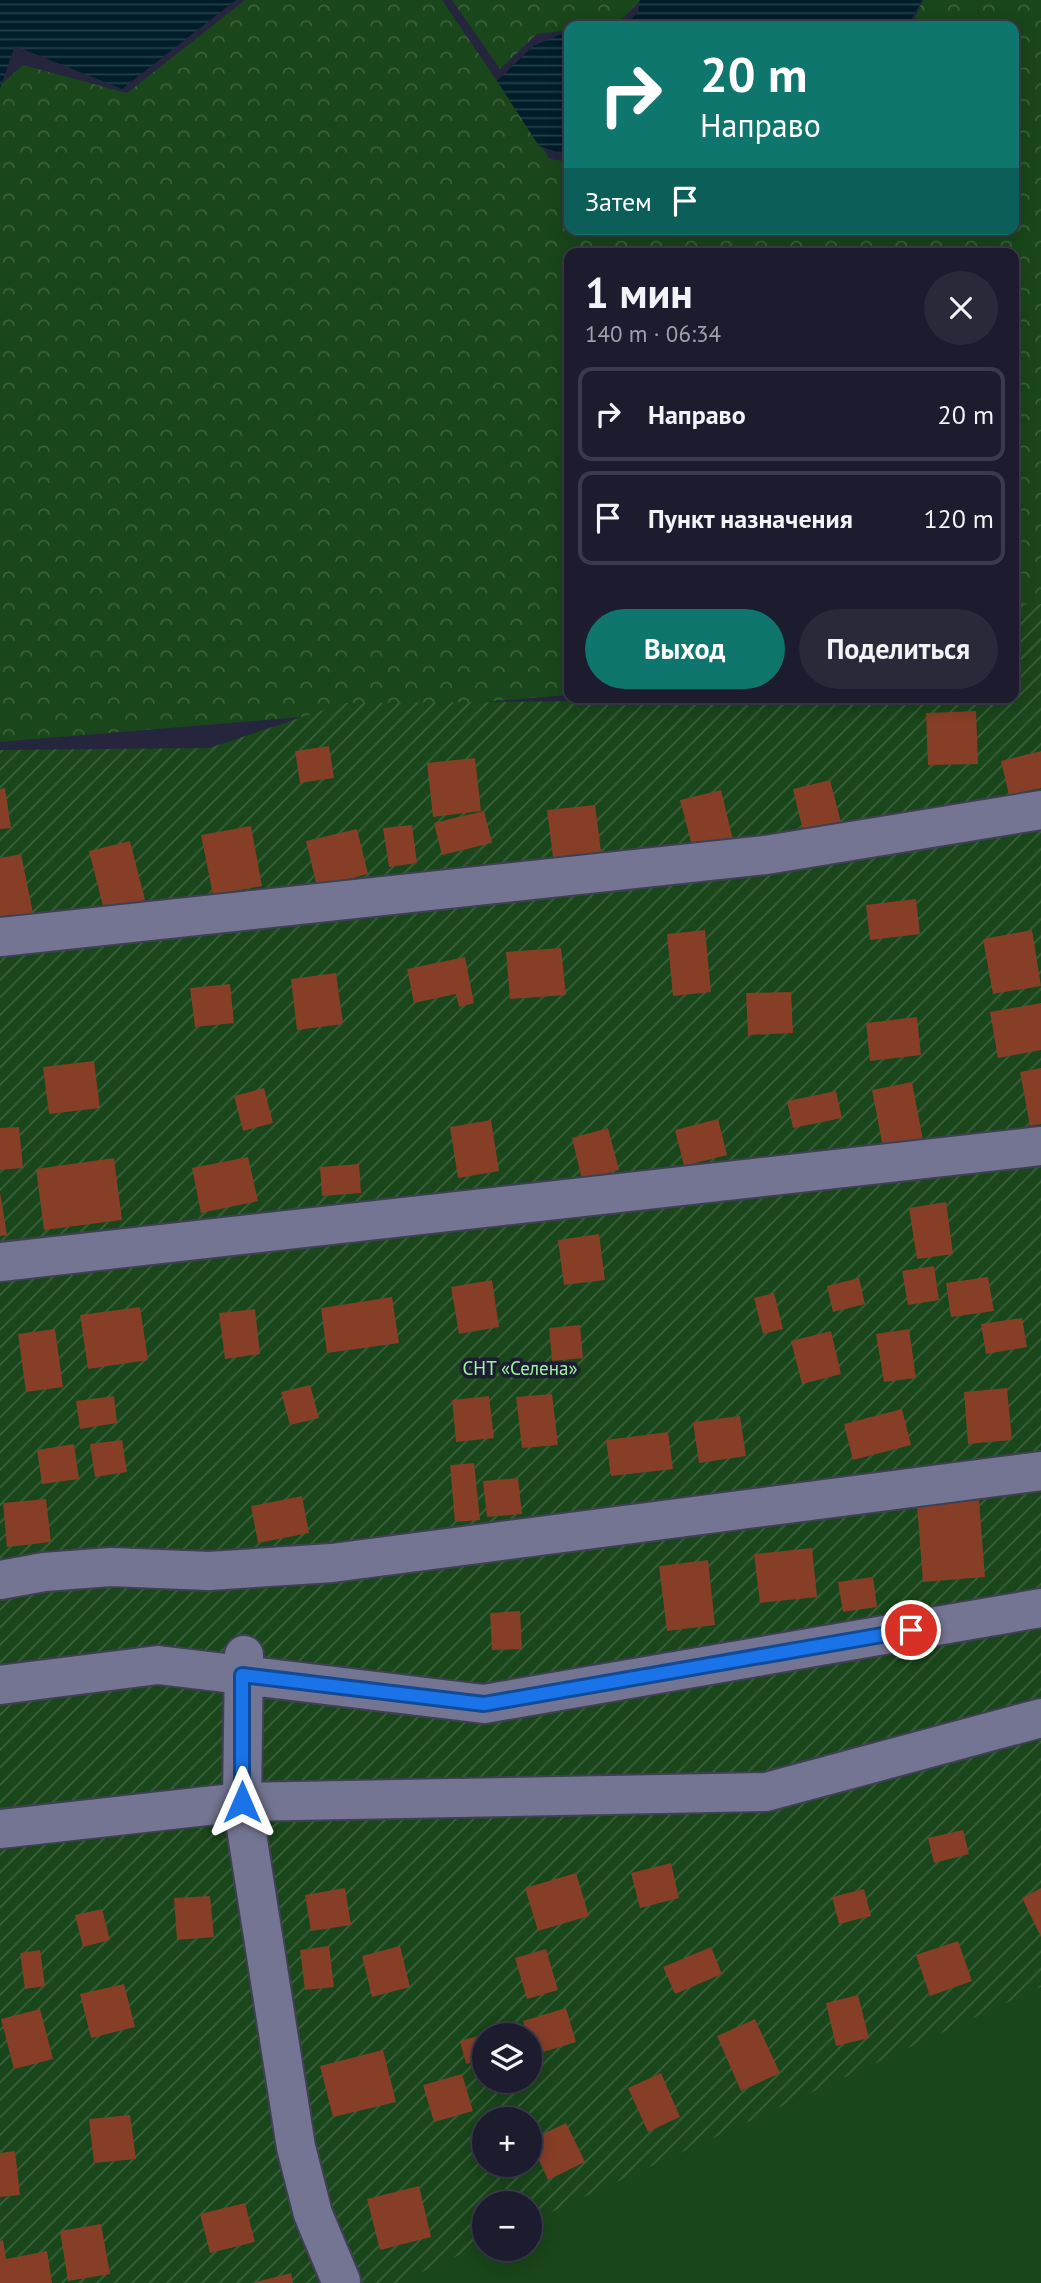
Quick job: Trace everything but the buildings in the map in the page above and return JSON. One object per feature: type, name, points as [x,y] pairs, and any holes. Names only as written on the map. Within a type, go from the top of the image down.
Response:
[{"type":"street","points":[[0,937],[765,855],[1041,810]]},
{"type":"street","points":[[0,1262],[1041,1146]]},
{"type":"street","points":[[0,1580],[44,1572],[111,1567],[209,1571],[332,1563],[1041,1471]]},
{"type":"street","points":[[0,1685],[158,1665],[243,1665],[484,1704],[1041,1608]]},
{"type":"street","points":[[243,1665],[242,1802],[296,2147],[313,2214],[341,2280]]},
{"type":"street","points":[[0,1829],[242,1802],[766,1792],[1041,1718]]},
{"type":"green space","points":[[245,0],[442,0],[550,159],[564,161],[564,235],[1019,235],[1019,21],[913,21],[923,0],[1041,0],[1041,625],[1019,634],[1019,248],[564,248],[564,695],[0,742],[0,85],[23,65],[127,93]]},
{"type":"green space","points":[[452,0],[641,0],[620,21],[564,21],[564,31],[537,34],[500,69]]},
{"type":"green space","name":"СНТ «Селена»","points":[[1041,604],[1041,1987],[542,2216],[542,2191],[472,2191],[472,2249],[398,2283],[0,2283],[0,750],[209,748],[345,703],[1019,703],[1019,605]]},
{"type":"green space","points":[[1041,1960],[1041,2283],[362,2283],[472,2231],[472,2261],[542,2261],[542,2197]]},
{"type":"water","points":[[0,0],[236,0],[122,89],[15,46],[0,88]]},
{"type":"water","points":[[640,0],[922,0],[911,21],[628,21],[638,13]]},
{"type":"water","points":[[564,33],[564,154],[539,146],[497,81],[533,46]]},
{"type":"route","points":[[242,1802],[242,1675],[484,1704],[911,1630]]}]
